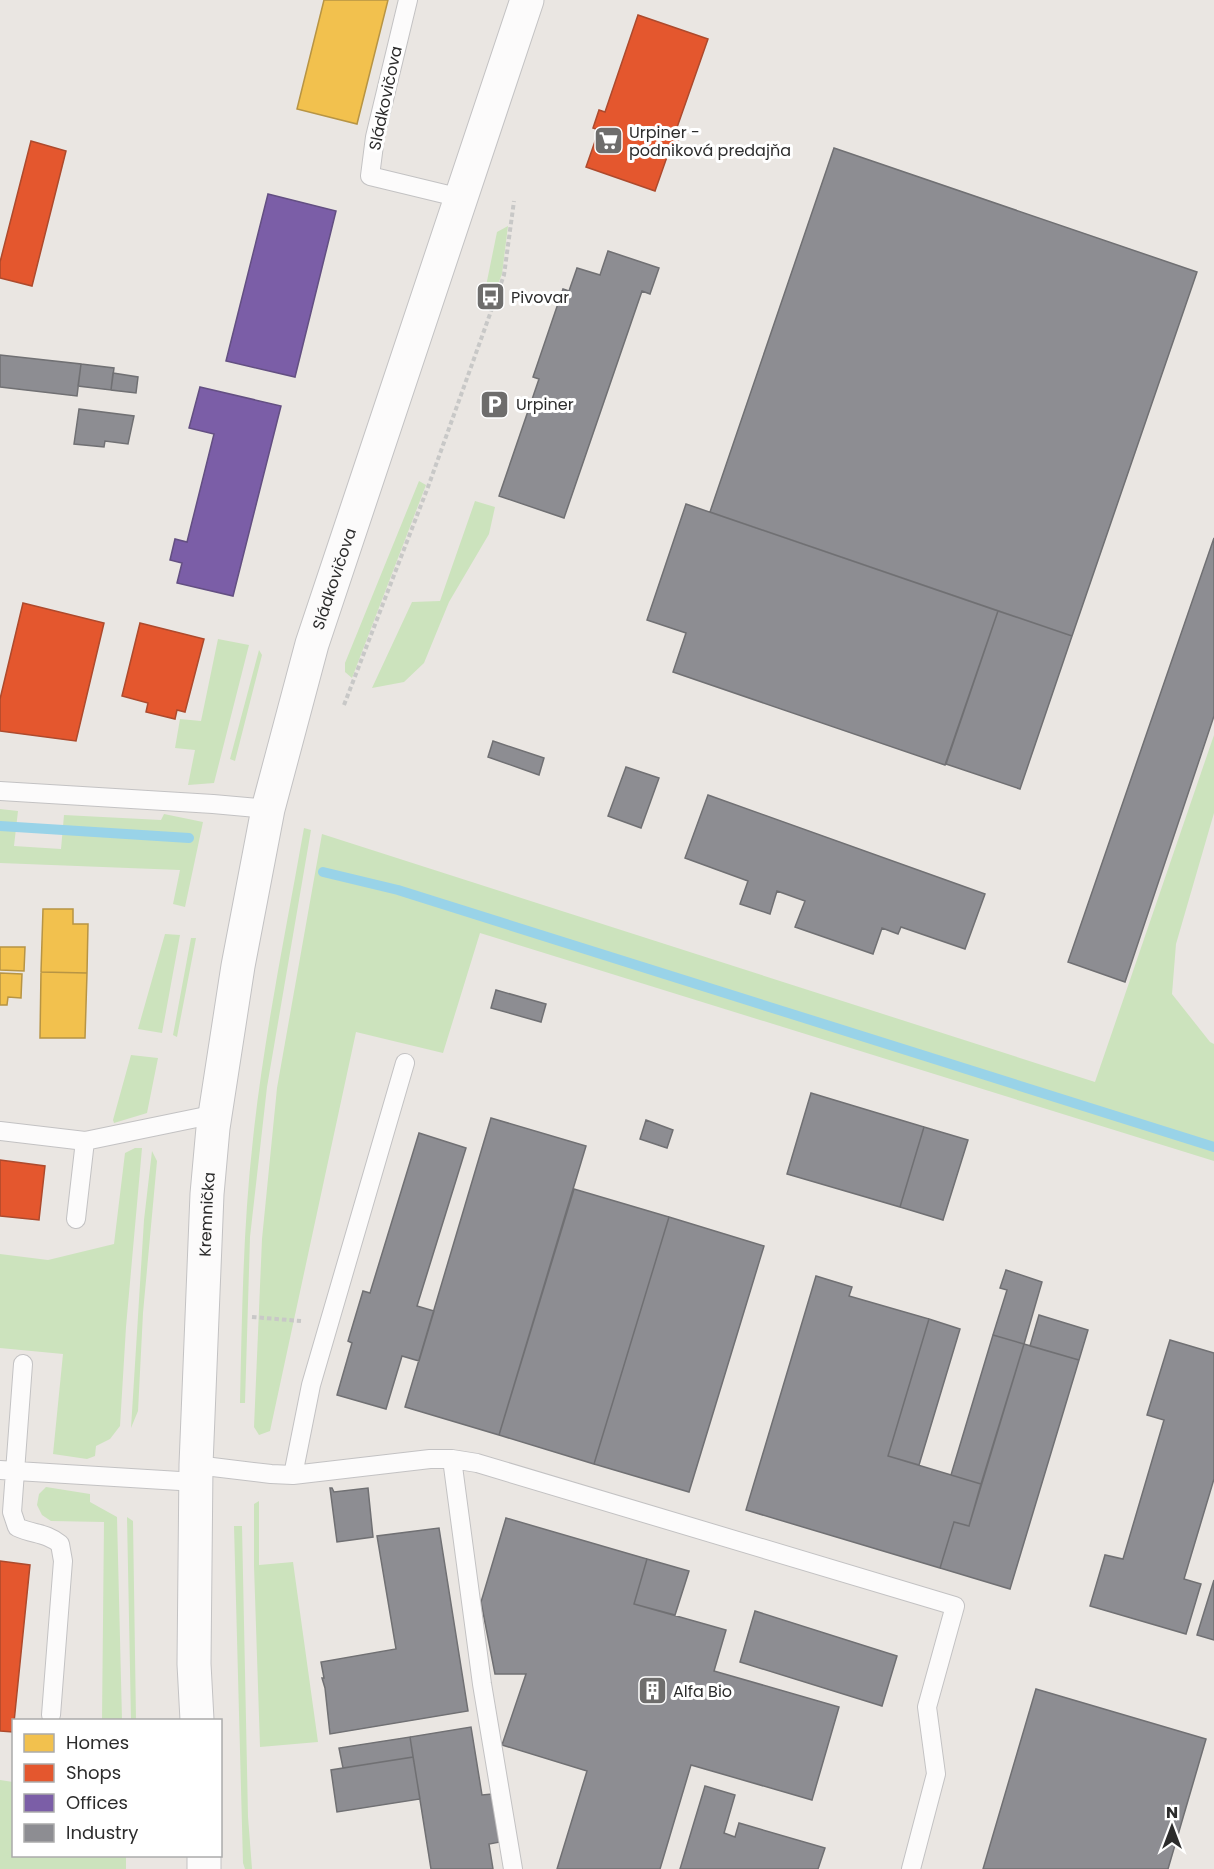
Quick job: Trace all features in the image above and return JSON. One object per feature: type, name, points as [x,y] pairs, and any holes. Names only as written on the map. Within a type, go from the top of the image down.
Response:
[{"type":"main road","name":"Sládkovičova","points":[[238,966],[268,809],[312,644],[527,0]]},
{"type":"main road","name":"Kremnička","points":[[197,1719],[196,1474],[207,1194],[216,1114],[238,966]]},
{"type":"lane","name":"Sládkovičova","points":[[408,0],[375,136],[370,176],[461,198]]},
{"type":"lane","points":[[0,791],[268,809]]},
{"type":"lane","points":[[299,1474],[311,1385],[405,1063]]},
{"type":"lane","points":[[0,1131],[85,1141],[216,1114]]},
{"type":"lane","points":[[76,1219],[85,1141]]},
{"type":"lane","points":[[23,1364],[7,1470],[12,1512],[17,1527],[30,1533],[49,1535],[60,1544],[63,1561],[51,1715]]},
{"type":"lane","points":[[7,1470],[299,1474],[430,1459],[452,1459],[477,1463],[955,1606],[927,1707],[936,1774],[911,1869]]},
{"type":"lane","points":[[452,1459],[482,1684],[513,1869]]},
{"type":"path","points":[[344,705],[428,487],[504,275],[514,201]]},
{"type":"path","points":[[252,1317],[329,1323]]},
{"type":"green space","points":[[508,226],[502,274],[496,289],[486,286],[497,232]]},
{"type":"green space","points":[[419,481],[426,485],[352,678],[345,672],[345,663]]},
{"type":"green space","points":[[475,501],[495,507],[489,534],[449,602],[424,663],[404,682],[372,688],[412,602],[440,601]]},
{"type":"green space","points":[[218,639],[249,645],[214,783],[188,785],[195,750],[175,748],[180,719],[201,721]]},
{"type":"green space","points":[[259,650],[262,655],[235,761],[230,759]]},
{"type":"green space","points":[[1214,735],[1214,813],[1176,944],[1172,994],[1214,1044],[1214,1161],[480,933],[443,1053],[356,1032],[270,1431],[259,1435],[254,1427],[262,1239],[277,1088],[322,834],[1095,1082]]},
{"type":"green space","points":[[0,809],[18,811],[14,846],[61,849],[64,815],[161,820],[164,814],[203,822],[185,907],[173,904],[180,870],[0,863]]},
{"type":"green space","points":[[304,828],[311,830],[267,1087],[250,1237],[245,1403],[240,1403],[245,1238],[253,1139],[269,1022]]},
{"type":"green space","points":[[165,934],[180,935],[162,1033],[138,1029]]},
{"type":"green space","points":[[191,938],[196,938],[177,1037],[173,1035]]},
{"type":"green space","points":[[131,1055],[158,1058],[147,1113],[114,1123],[113,1120]]},
{"type":"green space","points":[[135,1148],[142,1148],[126,1327],[120,1426],[110,1439],[96,1446],[95,1456],[87,1459],[53,1454],[63,1354],[0,1348],[0,1254],[48,1260],[114,1244],[125,1153]]},
{"type":"green space","points":[[152,1151],[157,1161],[143,1313],[138,1411],[131,1428],[144,1220]]},
{"type":"green space","points":[[46,1487],[90,1494],[90,1502],[117,1517],[122,1719],[102,1719],[104,1522],[51,1521],[42,1515],[37,1505],[39,1494]]},
{"type":"green space","points":[[259,1501],[259,1565],[293,1562],[318,1742],[260,1747],[254,1566],[254,1504]]},
{"type":"green space","points":[[127,1517],[133,1521],[136,1719],[131,1719]]},
{"type":"green space","points":[[234,1526],[242,1526],[248,1817],[252,1869],[245,1869],[243,1863]]},
{"type":"green space","points":[[0,1780],[12,1782],[12,1857],[126,1857],[126,1869],[0,1869]]},
{"type":"building: Homes","points":[[324,0],[388,0],[357,124],[297,109]]},
{"type":"building: Homes","points":[[43,909],[73,909],[73,924],[88,924],[87,973],[41,972]]},
{"type":"building: Homes","points":[[0,947],[25,947],[24,971],[0,970]]},
{"type":"building: Homes","points":[[41,972],[87,973],[85,1038],[40,1038]]},
{"type":"building: Homes","points":[[0,973],[22,974],[21,998],[8,997],[7,1005],[0,1005]]},
{"type":"building: Shops","points":[[638,15],[708,39],[674,136],[679,138],[673,155],[668,154],[655,191],[586,167],[599,130],[593,128],[599,110],[605,112]]},
{"type":"building: Shops","points":[[31,141],[66,151],[32,286],[0,278],[0,262]]},
{"type":"building: Shops","points":[[23,603],[104,623],[76,741],[0,731],[0,699]]},
{"type":"building: Shops","points":[[140,623],[204,639],[185,712],[177,710],[175,719],[146,712],[148,703],[122,696]]},
{"type":"building: Shops","points":[[0,1160],[45,1166],[39,1220],[0,1216]]},
{"type":"building: Shops","points":[[0,1561],[30,1565],[12,1732],[0,1731]]},
{"type":"building: Offices","points":[[268,194],[336,211],[295,377],[226,361]]},
{"type":"building: Offices","points":[[200,387],[281,406],[233,596],[177,583],[182,563],[170,560],[175,539],[187,542],[214,434],[189,428]]},
{"type":"building: Industry","points":[[834,148],[1197,272],[1072,636],[710,512]]},
{"type":"building: Industry","points":[[608,251],[659,268],[650,294],[642,291],[564,518],[499,496],[539,379],[533,377],[563,289],[569,291],[577,268],[600,275]]},
{"type":"building: Industry","points":[[0,355],[81,364],[77,396],[0,387]]},
{"type":"building: Industry","points":[[81,364],[114,368],[111,390],[78,386]]},
{"type":"building: Industry","points":[[113,373],[138,377],[136,393],[111,390]]},
{"type":"building: Industry","points":[[79,409],[134,416],[128,444],[105,441],[104,447],[74,444]]},
{"type":"building: Industry","points":[[686,504],[998,611],[945,765],[673,672],[686,633],[647,620]]},
{"type":"building: Industry","points":[[1214,538],[1214,716],[1125,982],[1068,962]]},
{"type":"building: Industry","points":[[998,611],[1072,636],[1020,789],[946,764]]},
{"type":"building: Industry","points":[[493,741],[544,758],[539,775],[488,757]]},
{"type":"building: Industry","points":[[626,767],[659,778],[641,828],[608,816]]},
{"type":"building: Industry","points":[[708,795],[985,894],[965,949],[901,927],[898,934],[882,928],[873,954],[795,927],[805,901],[777,891],[770,914],[740,904],[748,881],[685,858]]},
{"type":"building: Industry","points":[[496,990],[546,1004],[541,1022],[491,1008]]},
{"type":"building: Industry","points":[[811,1093],[924,1127],[900,1207],[787,1174]]},
{"type":"building: Industry","points":[[491,1118],[586,1146],[499,1435],[405,1407]]},
{"type":"building: Industry","points":[[646,1120],[673,1130],[667,1148],[640,1139]]},
{"type":"building: Industry","points":[[924,1127],[968,1140],[943,1220],[900,1207]]},
{"type":"building: Industry","points":[[419,1133],[466,1148],[417,1306],[434,1311],[419,1361],[402,1356],[386,1409],[337,1395],[352,1343],[348,1341],[363,1291],[370,1293]]},
{"type":"building: Industry","points":[[574,1189],[669,1217],[594,1464],[499,1435]]},
{"type":"building: Industry","points":[[669,1217],[764,1246],[689,1492],[594,1464]]},
{"type":"building: Industry","points":[[1006,1270],[1042,1282],[1024,1344],[993,1335],[1007,1290],[1000,1288]]},
{"type":"building: Industry","points":[[816,1276],[852,1287],[849,1296],[929,1319],[888,1456],[981,1484],[969,1526],[954,1522],[940,1568],[746,1510]]},
{"type":"building: Industry","points":[[1039,1315],[1088,1330],[1079,1360],[1030,1346]]},
{"type":"building: Industry","points":[[929,1319],[960,1329],[919,1465],[888,1456]]},
{"type":"building: Industry","points":[[993,1335],[1024,1344],[981,1484],[951,1475]]},
{"type":"building: Industry","points":[[1170,1340],[1214,1353],[1214,1479],[1184,1579],[1201,1584],[1186,1634],[1090,1606],[1105,1555],[1123,1559],[1164,1420],[1147,1415]]},
{"type":"building: Industry","points":[[1024,1344],[1079,1360],[1010,1589],[940,1568],[954,1522],[969,1526]]},
{"type":"building: Industry","points":[[330,1488],[334,1492],[368,1488],[373,1537],[337,1542]]},
{"type":"building: Industry","name":"Alfa Bio","points":[[506,1518],[647,1559],[634,1604],[726,1630],[714,1671],[839,1707],[812,1800],[691,1765],[660,1869],[557,1869],[587,1771],[502,1745],[526,1674],[495,1674],[481,1602]]},
{"type":"building: Industry","points":[[439,1528],[468,1711],[330,1734],[321,1662],[396,1649],[377,1536]]},
{"type":"building: Industry","points":[[647,1559],[689,1571],[675,1615],[634,1604]]},
{"type":"building: Industry","points":[[1214,1580],[1214,1640],[1197,1635]]},
{"type":"building: Industry","points":[[755,1611],[897,1656],[882,1706],[740,1662]]},
{"type":"building: Industry","points":[[1036,1689],[1206,1739],[1168,1869],[983,1869]]},
{"type":"building: Industry","points":[[471,1727],[482,1795],[492,1794],[500,1842],[489,1844],[493,1869],[431,1869],[410,1737]]},
{"type":"building: Industry","points":[[410,1737],[413,1757],[343,1768],[339,1748]]},
{"type":"building: Industry","points":[[413,1757],[420,1799],[337,1812],[331,1770]]},
{"type":"building: Industry","points":[[705,1786],[735,1795],[724,1833],[735,1837],[739,1823],[825,1848],[818,1869],[680,1869]]},
{"type":"waterway","points":[[0,826],[189,838]]},
{"type":"waterway","points":[[323,872],[398,890],[1214,1147]]},
{"type":"place","name":"Urpiner - podniková predajňa","points":[[608,141]]},
{"type":"place","name":"Pivovar","points":[[490,297]]},
{"type":"place","name":"Urpiner","points":[[495,404]]},
{"type":"place","name":"Alfa Bio","points":[[652,1691]]}]
